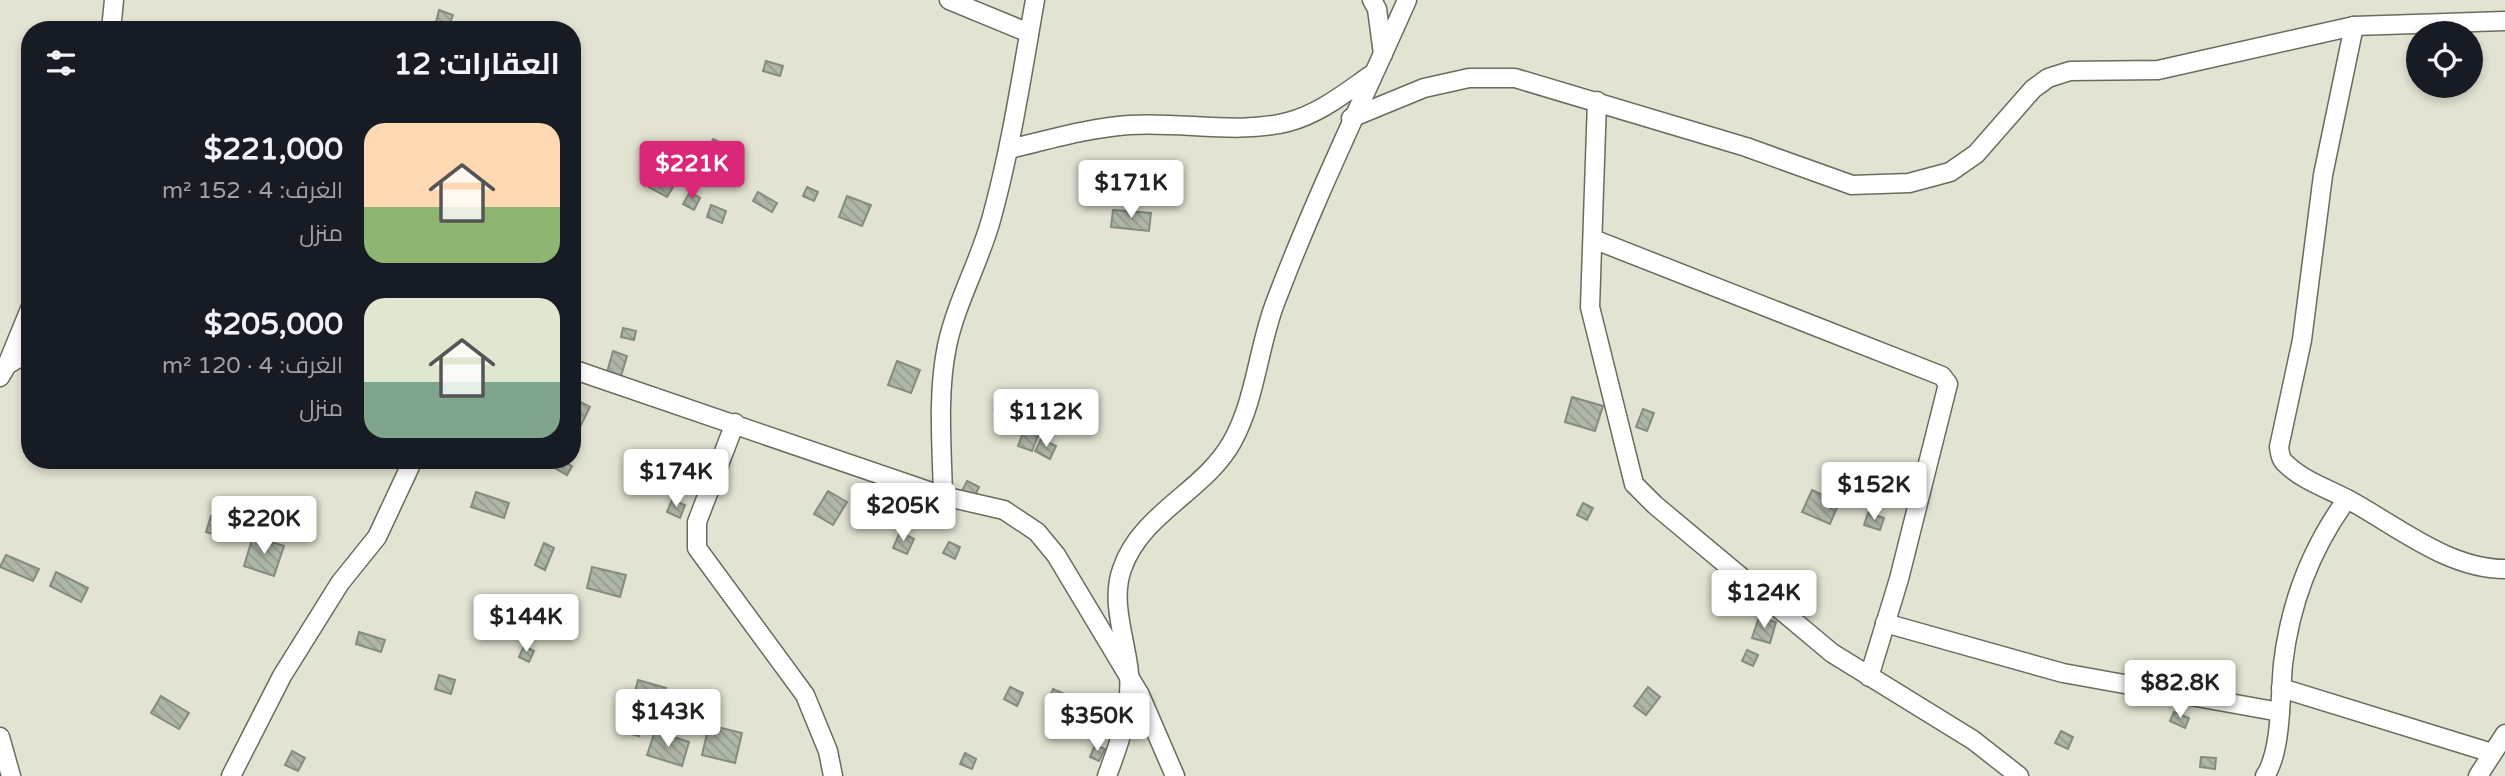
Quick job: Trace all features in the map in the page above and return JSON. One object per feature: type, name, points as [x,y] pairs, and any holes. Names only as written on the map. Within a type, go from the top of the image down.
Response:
[{"type":"street","points":[[112,21],[114,0]]},
{"type":"street","points":[[949,0],[1029,33]]},
{"type":"street","points":[[943,496],[942,425],[947,348],[959,305],[977,265],[1009,149],[1035,0]]},
{"type":"street","points":[[1372,0],[1377,9],[1382,54]]},
{"type":"street","points":[[1107,776],[1126,718],[1129,677],[1117,588],[1122,569],[1134,543],[1212,468],[1231,443],[1244,415],[1273,308],[1351,118],[1407,0]]},
{"type":"street","points":[[1351,118],[1424,88],[1469,78],[1515,78],[1746,147],[1852,185],[1909,183],[1950,172],[1976,154],[2033,89],[2048,78],[2070,71],[2158,70],[2354,26],[2505,21]]},
{"type":"street","points":[[2354,26],[2323,175],[2302,341],[2279,447],[2281,460],[2300,476],[2347,499],[2422,543],[2477,566],[2505,569]]},
{"type":"street","points":[[1009,149],[1096,128],[1126,125],[1160,123],[1250,126],[1288,122],[1322,108],[1373,74]]},
{"type":"street","points":[[1597,101],[1590,307],[1634,484],[1767,601],[1832,653],[1973,740],[2019,776]]},
{"type":"street","points":[[1592,239],[1942,376],[1948,384],[1947,396],[1868,677]]},
{"type":"street","points":[[3,371],[21,330]]},
{"type":"street","points":[[3,371],[21,358]]},
{"type":"street","points":[[581,372],[943,496],[1004,510],[1037,532],[1056,555],[1129,677],[1175,776]]},
{"type":"street","points":[[735,423],[697,522],[697,548],[709,568],[792,673],[805,695],[828,751],[833,776]]},
{"type":"street","points":[[231,776],[282,676],[340,583],[377,537],[394,507],[409,469]]},
{"type":"street","points":[[2265,776],[2280,712],[2291,623],[2312,555],[2347,499]]},
{"type":"street","points":[[1885,623],[2063,673],[2280,712]]},
{"type":"street","points":[[2281,688],[2492,752]]},
{"type":"street","points":[[2477,776],[2505,734]]},
{"type":"street","points":[[0,737],[11,776]]},
{"type":"building","points":[[439,10],[453,15],[451,21],[436,21]]},
{"type":"building","points":[[766,61],[783,66],[780,76],[763,71]]},
{"type":"building","points":[[713,139],[723,144],[718,154],[708,149]]},
{"type":"building","points":[[655,176],[673,187],[667,197],[649,187]]},
{"type":"building","points":[[807,187],[818,192],[814,201],[803,196]]},
{"type":"building","points":[[690,192],[700,198],[694,210],[683,204]]},
{"type":"building","points":[[758,192],[777,203],[772,212],[753,201]]},
{"type":"building","points":[[847,196],[871,205],[862,226],[839,217]]},
{"type":"building","points":[[711,205],[726,211],[722,223],[707,217]]},
{"type":"building","points":[[1113,210],[1151,213],[1149,231],[1111,227]]},
{"type":"building","points":[[623,328],[636,331],[634,340],[621,337]]},
{"type":"building","points":[[613,351],[627,356],[621,376],[607,372]]},
{"type":"building","points":[[897,361],[920,370],[911,393],[888,385]]},
{"type":"building","points":[[1572,397],[1603,406],[1595,431],[1565,422]]},
{"type":"building","points":[[999,399],[1011,405],[1006,415],[994,410]]},
{"type":"building","points":[[581,402],[590,407],[581,425]]},
{"type":"building","points":[[1643,409],[1654,413],[1647,431],[1636,427]]},
{"type":"building","points":[[1054,411],[1066,417],[1060,429],[1048,424]]},
{"type":"building","points":[[1029,417],[1043,423],[1032,451],[1018,446]]},
{"type":"building","points":[[1041,439],[1056,446],[1050,459],[1035,451]]},
{"type":"building","points":[[557,469],[570,469],[567,475]]},
{"type":"building","points":[[967,481],[979,487],[974,498],[962,491]]},
{"type":"building","points":[[1812,490],[1839,503],[1830,524],[1802,512]]},
{"type":"building","points":[[828,491],[847,502],[833,525],[814,514]]},
{"type":"building","points":[[476,492],[509,503],[504,518],[471,507]]},
{"type":"building","points":[[672,500],[685,505],[680,518],[667,512]]},
{"type":"building","points":[[1583,503],[1593,508],[1587,520],[1577,515]]},
{"type":"building","points":[[1868,513],[1884,518],[1880,530],[1864,525]]},
{"type":"building","points":[[211,516],[228,521],[224,537],[206,532]]},
{"type":"building","points":[[900,532],[914,539],[907,554],[893,548]]},
{"type":"building","points":[[253,536],[284,546],[274,576],[244,566]]},
{"type":"building","points":[[949,542],[960,547],[955,559],[943,553]]},
{"type":"building","points":[[544,543],[554,548],[545,570],[535,565]]},
{"type":"building","points":[[6,555],[39,569],[33,581],[0,567]]},
{"type":"building","points":[[592,567],[626,575],[620,597],[587,588]]},
{"type":"building","points":[[56,572],[88,588],[81,602],[50,586]]},
{"type":"building","points":[[1759,617],[1776,622],[1770,643],[1752,638]]},
{"type":"building","points":[[359,632],[385,640],[381,652],[356,644]]},
{"type":"building","points":[[524,646],[534,651],[529,662],[519,657]]},
{"type":"building","points":[[1747,650],[1758,655],[1753,666],[1742,661]]},
{"type":"building","points":[[439,675],[455,680],[451,694],[435,689]]},
{"type":"building","points":[[638,680],[666,688],[659,715],[631,707]]},
{"type":"building","points":[[1010,687],[1023,693],[1017,706],[1004,699]]},
{"type":"building","points":[[1648,687],[1660,697],[1646,715],[1634,706]]},
{"type":"building","points":[[1053,689],[1105,711],[1100,724],[1048,702]]},
{"type":"building","points":[[161,696],[189,713],[179,729],[151,713]]},
{"type":"building","points":[[630,708],[646,713],[639,736],[623,732]]},
{"type":"building","points":[[2174,712],[2189,718],[2185,728],[2170,721]]},
{"type":"building","points":[[709,725],[742,733],[735,763],[702,755]]},
{"type":"building","points":[[655,731],[689,742],[682,766],[647,755]]},
{"type":"building","points":[[2061,731],[2073,737],[2068,749],[2055,743]]},
{"type":"building","points":[[1095,745],[1105,749],[1099,761],[1090,757]]},
{"type":"building","points":[[292,751],[305,758],[298,771],[285,765]]},
{"type":"building","points":[[965,753],[976,759],[972,769],[960,764]]},
{"type":"building","points":[[2201,757],[2216,758],[2215,769],[2200,767]]}]
